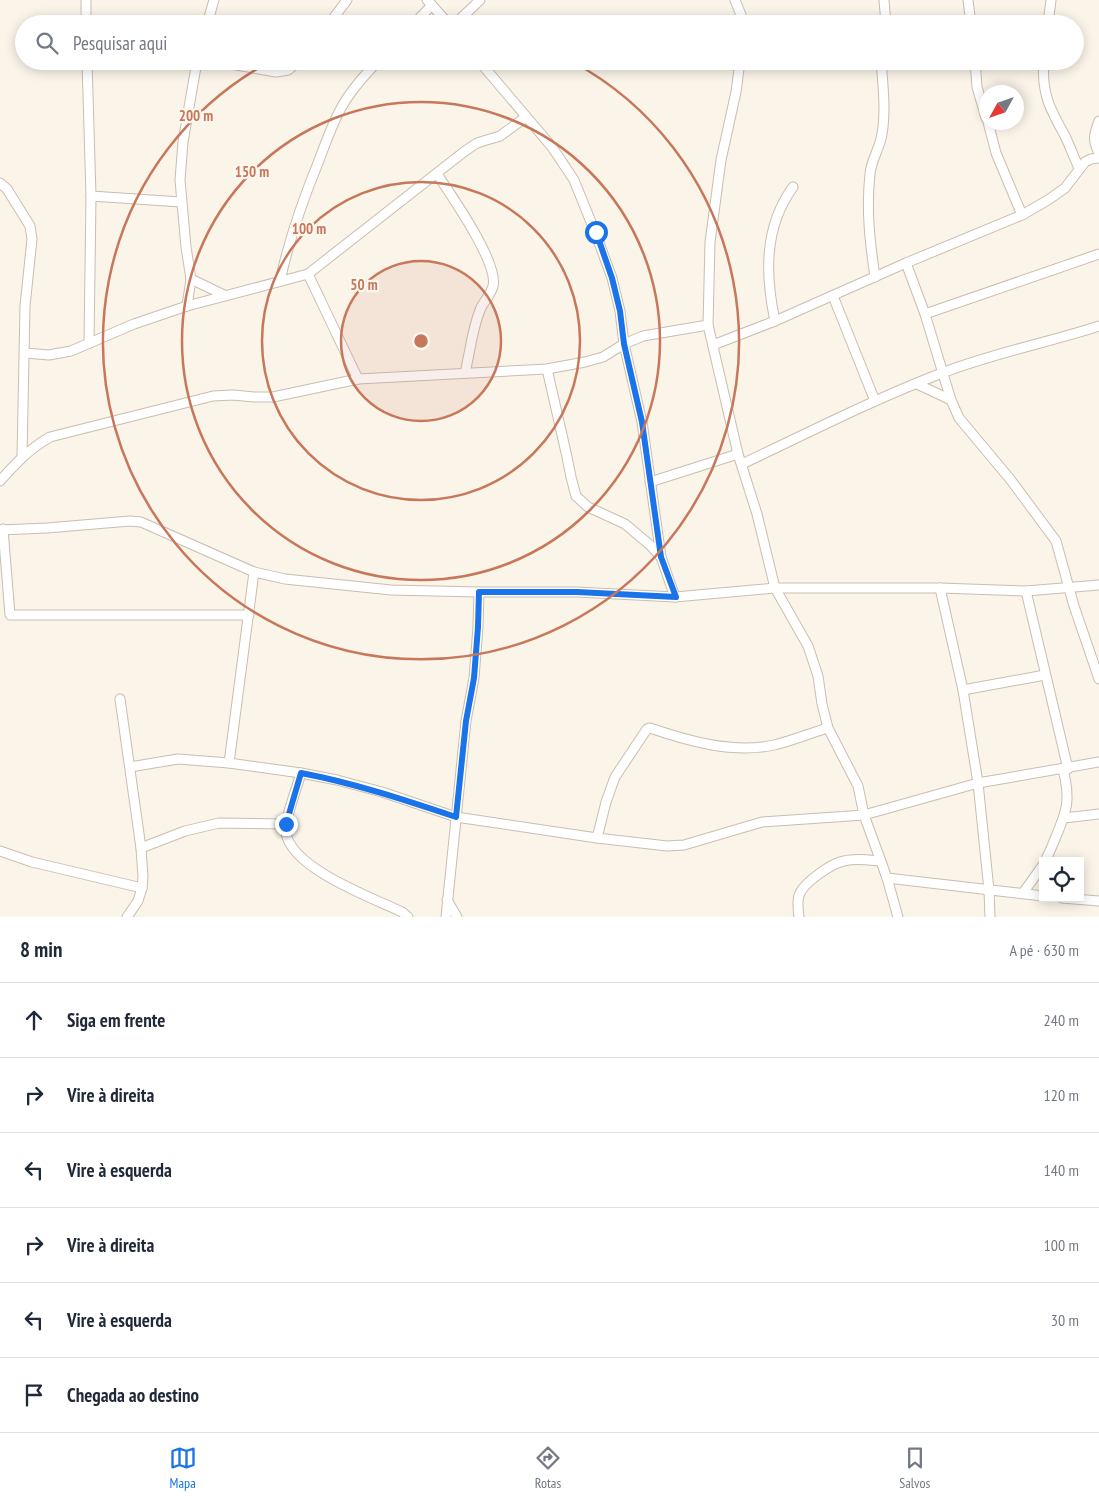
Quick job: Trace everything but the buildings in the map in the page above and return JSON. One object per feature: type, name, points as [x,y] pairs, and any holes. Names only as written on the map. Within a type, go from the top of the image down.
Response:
[{"type":"street","points":[[86,0],[86,15]]},
{"type":"street","points":[[210,15],[214,0]]},
{"type":"street","points":[[335,15],[347,0]]},
{"type":"street","points":[[464,15],[480,0]]},
{"type":"street","points":[[735,0],[741,15]]},
{"type":"street","points":[[884,0],[885,15]]},
{"type":"street","points":[[968,0],[970,15]]},
{"type":"street","points":[[1049,15],[1051,0]]},
{"type":"street","points":[[421,15],[430,3],[441,15]]},
{"type":"street","points":[[86,70],[91,196],[88,343]]},
{"type":"street","points":[[187,306],[191,279],[180,180],[183,142],[195,70]]},
{"type":"street","points":[[264,70],[276,72],[288,70]]},
{"type":"street","points":[[280,280],[287,249],[303,199],[327,138],[340,110],[370,70]]},
{"type":"street","points":[[487,70],[552,147],[574,180],[596,232],[612,278],[620,311],[624,344],[642,422],[661,557],[676,597]]},
{"type":"street","points":[[739,70],[721,160],[710,242],[708,325],[738,454],[776,588],[808,646],[818,676],[828,728],[858,786],[864,815],[887,878],[898,917]]},
{"type":"street","points":[[875,277],[869,235],[868,189],[870,171],[882,135],[884,90],[882,70]]},
{"type":"street","points":[[976,70],[979,94]]},
{"type":"street","points":[[1044,70],[1044,89],[1049,107],[1066,138],[1079,168]]},
{"type":"street","points":[[25,354],[49,355],[71,351],[134,324],[187,306],[308,274],[477,143],[500,136],[526,117]]},
{"type":"street","points":[[1099,120],[1093,136],[1099,153]]},
{"type":"street","points":[[990,130],[996,153],[1022,215]]},
{"type":"street","points":[[712,345],[775,321],[1022,215],[1065,188],[1073,180],[1079,168],[1091,159],[1099,158]]},
{"type":"street","points":[[437,174],[484,251],[492,272],[494,285],[481,308],[475,327],[466,374]]},
{"type":"street","points":[[0,183],[7,189],[30,226],[32,239],[25,306],[22,457]]},
{"type":"street","points":[[775,321],[768,253],[770,238],[783,201],[793,187]]},
{"type":"street","points":[[91,196],[181,202]]},
{"type":"street","points":[[925,314],[1099,254]]},
{"type":"street","points":[[906,264],[925,314],[951,400],[960,418],[1010,479],[1056,541],[1069,588],[1099,679]]},
{"type":"street","points":[[308,274],[358,379]]},
{"type":"street","points":[[191,279],[224,295]]},
{"type":"street","points":[[833,296],[875,401]]},
{"type":"street","points":[[0,481],[34,446],[50,437],[213,396],[273,397],[358,379],[547,370],[603,357],[624,344],[643,336],[708,325]]},
{"type":"street","points":[[742,464],[875,401],[943,373],[985,358],[1099,326]]},
{"type":"street","points":[[547,370],[568,457],[570,477],[576,496],[588,507],[625,524],[661,557]]},
{"type":"street","points":[[917,384],[951,400]]},
{"type":"street","points":[[650,482],[738,454]]},
{"type":"street","points":[[249,615],[10,615],[2,530],[130,521],[141,522],[254,572],[285,579],[391,590],[577,592],[676,597],[776,588],[1026,590],[1099,585]]},
{"type":"street","points":[[229,763],[254,572]]},
{"type":"street","points":[[940,588],[963,690],[978,783],[990,917]]},
{"type":"street","points":[[1026,590],[1065,769],[1068,794],[1064,818],[1047,857]]},
{"type":"street","points":[[446,917],[466,721],[474,678],[479,592]]},
{"type":"street","points":[[963,690],[1045,675]]},
{"type":"street","points":[[120,699],[142,848],[142,888],[138,901],[127,917]]},
{"type":"street","points":[[597,838],[606,802],[615,778],[647,729],[650,728],[686,740],[726,747],[755,747],[774,745],[828,728]]},
{"type":"street","points":[[130,767],[178,759],[229,763],[301,773],[382,792],[456,817],[597,838],[667,846],[684,845],[762,822],[864,815],[978,783],[1099,762]]},
{"type":"street","points":[[301,773],[286,824],[288,839],[300,856],[342,885],[402,912],[408,917]]},
{"type":"street","points":[[1064,818],[1099,814]]},
{"type":"street","points":[[142,848],[185,831],[219,823],[286,824]]},
{"type":"street","points":[[0,852],[32,862],[142,888]]},
{"type":"street","points":[[799,917],[799,895],[807,884],[831,866],[843,861],[880,861]]},
{"type":"street","points":[[1023,893],[1039,871]]},
{"type":"street","points":[[887,878],[1039,895]]},
{"type":"street","points":[[447,900],[457,917]]},
{"type":"street","points":[[1084,900],[1099,902]]},
{"type":"route","points":[[286,824],[301,773],[382,792],[456,817],[466,721],[474,678],[479,592],[577,592],[676,597],[661,557],[642,422],[624,344],[620,311],[612,278],[596,232]]}]
